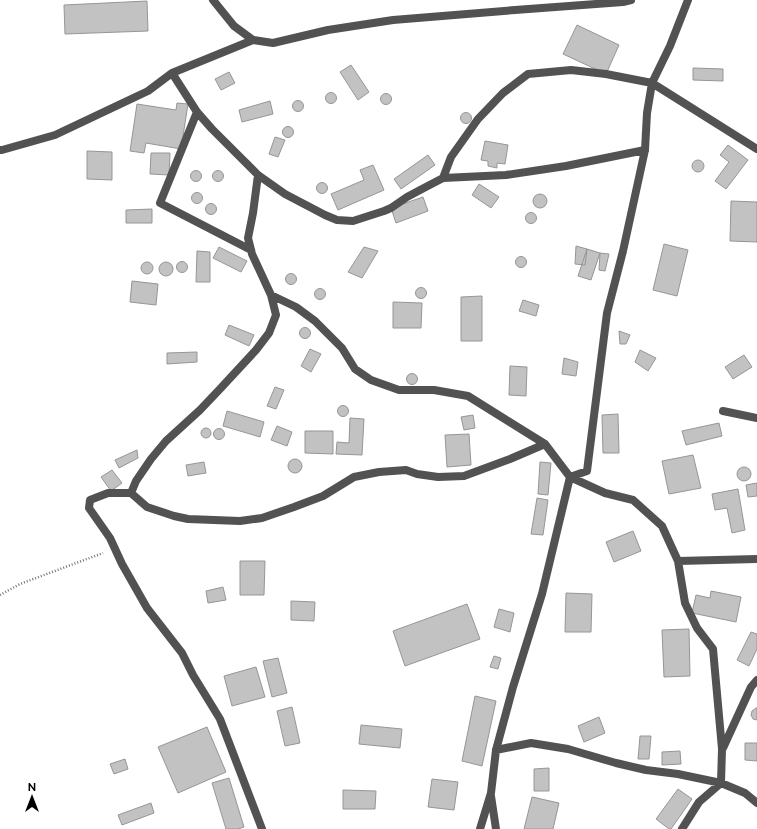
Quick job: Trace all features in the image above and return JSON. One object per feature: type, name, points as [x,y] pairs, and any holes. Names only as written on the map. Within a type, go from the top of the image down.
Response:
[{"type":"street","points":[[213,0],[234,26],[253,40],[273,43],[328,30],[393,20],[623,2],[631,0]]},
{"type":"street","points":[[570,477],[587,471],[607,313],[623,251],[645,150],[647,113],[652,83],[670,46],[688,0]]},
{"type":"street","points":[[0,150],[55,135],[148,91],[172,73],[253,40]]},
{"type":"street","points":[[443,178],[451,157],[478,119],[503,93],[528,74],[571,70],[606,74],[652,83],[757,149]]},
{"type":"street","points":[[172,73],[197,112],[258,175],[285,194],[337,220],[353,221],[391,208],[412,194],[443,178],[506,175],[566,166],[645,150]]},
{"type":"street","points":[[197,112],[160,203],[251,250]]},
{"type":"street","points":[[131,493],[136,481],[166,440],[200,410],[256,350],[269,333],[276,315],[272,296],[251,250],[248,238],[258,175]]},
{"type":"street","points":[[272,296],[296,307],[315,321],[342,348],[355,369],[371,380],[399,390],[434,390],[468,396],[544,444],[570,477],[605,493],[633,500],[662,526],[678,561],[685,603],[697,628],[713,649],[722,749],[720,783],[699,802],[682,829]]},
{"type":"street","points":[[723,411],[757,418]]},
{"type":"street","points":[[262,829],[220,719],[193,675],[182,652],[147,608],[110,538],[88,508],[90,500],[108,493],[131,493],[147,507],[174,516],[188,519],[240,521],[262,518],[323,496],[354,477],[379,472],[406,470],[417,474],[438,477],[464,476],[510,459],[544,444]]},
{"type":"street","points":[[480,829],[491,793],[496,750],[513,687],[542,594],[570,477]]},
{"type":"street","points":[[678,561],[757,559]]},
{"type":"street","points":[[722,749],[751,687],[757,680]]},
{"type":"street","points":[[496,750],[531,743],[568,749],[616,764],[678,774],[720,783],[745,793],[757,795]]},
{"type":"street","points":[[491,793],[496,829]]},
{"type":"street","points":[[745,793],[757,803]]},
{"type":"path","points":[[0,594],[32,579],[115,549]]},
{"type":"building","points":[[147,1],[148,31],[65,34],[64,5]]},
{"type":"building","points":[[577,25],[619,45],[606,74],[563,54]]},
{"type":"building","points":[[351,65],[369,92],[358,100],[340,72]]},
{"type":"building","points":[[693,68],[723,69],[723,81],[693,80]]},
{"type":"building","points":[[229,72],[235,83],[221,90],[215,79]]},
{"type":"building","points":[[329,93],[333,93],[335,94],[335,102],[329,103],[326,100],[326,96]]},
{"type":"building","points":[[386,93],[390,95],[392,99],[390,103],[386,105],[382,103],[380,99],[382,95]]},
{"type":"building","points":[[298,100],[302,102],[304,106],[302,110],[298,112],[294,110],[292,106],[294,102]]},
{"type":"building","points":[[270,101],[273,114],[242,122],[239,110]]},
{"type":"building","points":[[177,103],[188,104],[181,149],[146,143],[144,153],[130,151],[137,104],[176,110]]},
{"type":"building","points":[[466,112],[470,114],[472,118],[470,122],[466,124],[462,122],[460,118],[462,114]]},
{"type":"building","points":[[288,126],[292,128],[294,132],[292,136],[288,138],[284,136],[282,132],[284,128]]},
{"type":"building","points":[[275,137],[285,140],[278,157],[269,154]]},
{"type":"building","points":[[485,141],[508,145],[505,164],[497,163],[497,168],[488,166],[488,161],[481,160]]},
{"type":"building","points":[[728,145],[748,160],[726,189],[715,181],[729,162],[720,155]]},
{"type":"building","points":[[87,151],[112,152],[112,180],[87,179]]},
{"type":"building","points":[[151,153],[170,153],[169,175],[150,174]]},
{"type":"building","points":[[428,155],[435,165],[401,189],[394,179]]},
{"type":"building","points":[[698,160],[702,162],[704,166],[702,170],[698,172],[694,170],[692,166],[694,162]]},
{"type":"building","points":[[373,165],[384,190],[338,210],[331,194],[364,180],[360,170]]},
{"type":"building","points":[[196,170],[200,172],[202,176],[200,180],[196,182],[192,180],[190,176],[192,172]]},
{"type":"building","points":[[218,170],[222,172],[224,176],[222,180],[218,182],[214,180],[212,176],[214,172]]},
{"type":"building","points":[[322,182],[326,184],[328,188],[326,192],[322,194],[318,192],[316,188],[318,184]]},
{"type":"building","points":[[479,184],[499,197],[491,208],[472,195]]},
{"type":"building","points":[[197,192],[201,194],[203,198],[201,202],[197,204],[193,202],[191,198],[193,194]]},
{"type":"building","points":[[540,194],[545,196],[547,201],[545,206],[540,208],[535,206],[533,201],[535,196]]},
{"type":"building","points":[[423,197],[428,211],[396,223],[391,208]]},
{"type":"building","points":[[731,201],[757,202],[757,242],[730,241]]},
{"type":"building","points":[[211,203],[215,205],[217,209],[215,213],[211,215],[207,213],[205,209],[207,205]]},
{"type":"building","points":[[152,209],[152,223],[126,223],[126,210]]},
{"type":"building","points":[[529,213],[533,213],[535,214],[535,222],[529,223],[526,220],[526,216]]},
{"type":"building","points":[[664,244],[688,250],[677,296],[653,290]]},
{"type":"building","points":[[576,246],[587,249],[585,265],[575,264]]},
{"type":"building","points":[[219,247],[247,261],[241,272],[213,258]]},
{"type":"building","points":[[364,247],[378,251],[362,278],[348,272]]},
{"type":"building","points":[[587,249],[600,253],[591,280],[578,276]]},
{"type":"building","points":[[197,251],[210,252],[210,282],[196,282]]},
{"type":"building","points":[[600,253],[609,254],[605,271],[599,270]]},
{"type":"building","points":[[521,256],[525,258],[527,262],[525,266],[521,268],[517,266],[515,262],[517,258]]},
{"type":"building","points":[[182,261],[186,263],[188,267],[186,271],[182,273],[178,271],[176,267],[178,263]]},
{"type":"building","points":[[147,262],[151,264],[153,268],[151,272],[147,274],[143,272],[141,268],[143,264]]},
{"type":"building","points":[[163,262],[169,262],[173,266],[173,272],[169,276],[163,276],[159,272],[159,266]]},
{"type":"building","points":[[291,273],[295,275],[297,279],[295,283],[291,285],[287,283],[285,279],[287,275]]},
{"type":"building","points":[[132,281],[158,284],[156,305],[130,302]]},
{"type":"building","points":[[421,287],[425,289],[427,293],[425,297],[421,299],[417,297],[415,293],[417,289]]},
{"type":"building","points":[[320,288],[324,290],[326,294],[324,298],[320,300],[316,298],[314,294],[316,290]]},
{"type":"building","points":[[482,296],[482,341],[461,341],[461,297]]},
{"type":"building","points":[[523,300],[539,305],[536,316],[519,311]]},
{"type":"building","points":[[393,302],[422,303],[421,328],[393,328]]},
{"type":"building","points":[[229,325],[254,335],[249,346],[225,335]]},
{"type":"building","points":[[305,327],[309,329],[311,333],[309,337],[305,339],[301,337],[299,333],[301,329]]},
{"type":"building","points":[[619,331],[630,335],[626,344],[620,344]]},
{"type":"building","points":[[310,349],[321,354],[311,372],[301,366]]},
{"type":"building","points":[[640,350],[656,358],[648,371],[635,362]]},
{"type":"building","points":[[197,352],[197,362],[167,364],[167,353]]},
{"type":"building","points":[[744,355],[752,367],[733,379],[725,367]]},
{"type":"building","points":[[564,358],[578,362],[576,376],[562,374]]},
{"type":"building","points":[[510,366],[527,367],[526,396],[509,395]]},
{"type":"building","points":[[412,373],[416,375],[418,379],[416,383],[412,385],[408,383],[406,379],[408,375]]},
{"type":"building","points":[[275,387],[284,390],[276,409],[267,406]]},
{"type":"building","points":[[341,406],[345,406],[347,407],[347,415],[341,416],[338,413],[338,409]]},
{"type":"building","points":[[227,411],[264,422],[260,437],[223,426]]},
{"type":"building","points":[[618,414],[619,453],[603,453],[602,415]]},
{"type":"building","points":[[473,415],[475,428],[464,430],[461,417]]},
{"type":"building","points":[[350,418],[364,419],[362,455],[336,454],[337,442],[349,443]]},
{"type":"building","points":[[719,423],[722,436],[686,445],[682,431]]},
{"type":"building","points":[[277,426],[292,432],[287,446],[271,440]]},
{"type":"building","points":[[204,428],[208,428],[211,433],[208,438],[204,438],[201,435],[201,431]]},
{"type":"building","points":[[219,428],[223,430],[225,434],[223,438],[219,440],[215,438],[213,434],[215,430]]},
{"type":"building","points":[[305,431],[333,431],[333,454],[305,453]]},
{"type":"building","points":[[469,434],[471,465],[447,467],[445,435]]},
{"type":"building","points":[[137,450],[138,458],[119,468],[115,460]]},
{"type":"building","points":[[693,455],[701,488],[669,494],[662,461]]},
{"type":"building","points":[[292,459],[298,459],[302,463],[302,469],[298,473],[292,473],[288,469],[288,463]]},
{"type":"building","points":[[204,462],[206,473],[188,476],[186,465]]},
{"type":"building","points":[[540,462],[551,463],[548,495],[538,494]]},
{"type":"building","points":[[744,467],[749,469],[751,474],[749,479],[744,481],[739,479],[737,474],[739,469]]},
{"type":"building","points":[[112,470],[122,483],[111,491],[101,477]]},
{"type":"building","points":[[757,483],[757,496],[748,497],[746,485]]},
{"type":"building","points":[[738,489],[745,530],[732,533],[727,508],[715,510],[712,494]]},
{"type":"building","points":[[537,498],[548,500],[543,535],[531,534]]},
{"type":"building","points":[[633,531],[641,551],[614,562],[606,542]]},
{"type":"building","points":[[240,561],[265,561],[264,595],[240,595]]},
{"type":"building","points":[[223,587],[226,600],[208,603],[206,591]]},
{"type":"building","points":[[711,591],[741,597],[736,622],[692,613],[696,595],[710,598]]},
{"type":"building","points":[[566,593],[592,594],[591,632],[565,632]]},
{"type":"building","points":[[291,601],[315,602],[314,621],[291,620]]},
{"type":"building","points":[[467,604],[480,639],[405,666],[393,631]]},
{"type":"building","points":[[499,609],[514,613],[510,632],[494,627]]},
{"type":"building","points":[[689,629],[690,676],[664,677],[662,630]]},
{"type":"building","points":[[751,632],[757,634],[757,649],[749,666],[737,660]]},
{"type":"building","points":[[494,656],[501,658],[498,669],[490,667]]},
{"type":"building","points":[[278,658],[287,693],[272,697],[263,661]]},
{"type":"building","points":[[256,667],[265,697],[232,706],[224,676]]},
{"type":"building","points":[[475,696],[496,701],[482,766],[462,761]]},
{"type":"building","points":[[292,707],[300,743],[285,746],[277,711]]},
{"type":"building","points":[[756,708],[757,720],[753,719],[751,715],[752,711]]},
{"type":"building","points":[[599,717],[605,733],[584,742],[578,726]]},
{"type":"building","points":[[361,725],[402,729],[400,748],[359,744]]},
{"type":"building","points":[[207,727],[226,772],[178,793],[158,747]]},
{"type":"building","points":[[640,736],[651,736],[649,759],[638,759]]},
{"type":"building","points":[[745,743],[757,743],[757,761],[745,760]]},
{"type":"building","points":[[680,751],[681,764],[662,765],[662,752]]},
{"type":"building","points":[[125,759],[128,769],[114,774],[110,764]]},
{"type":"building","points":[[549,768],[549,791],[534,791],[534,769]]},
{"type":"building","points":[[229,778],[244,827],[238,829],[226,829],[212,783]]},
{"type":"building","points":[[432,779],[458,782],[454,810],[428,807]]},
{"type":"building","points":[[678,789],[692,799],[671,829],[669,829],[656,819]]},
{"type":"building","points":[[343,790],[376,791],[375,809],[343,809]]},
{"type":"building","points":[[532,797],[559,803],[553,829],[524,829]]},
{"type":"building","points":[[151,803],[154,813],[122,825],[118,815]]}]
